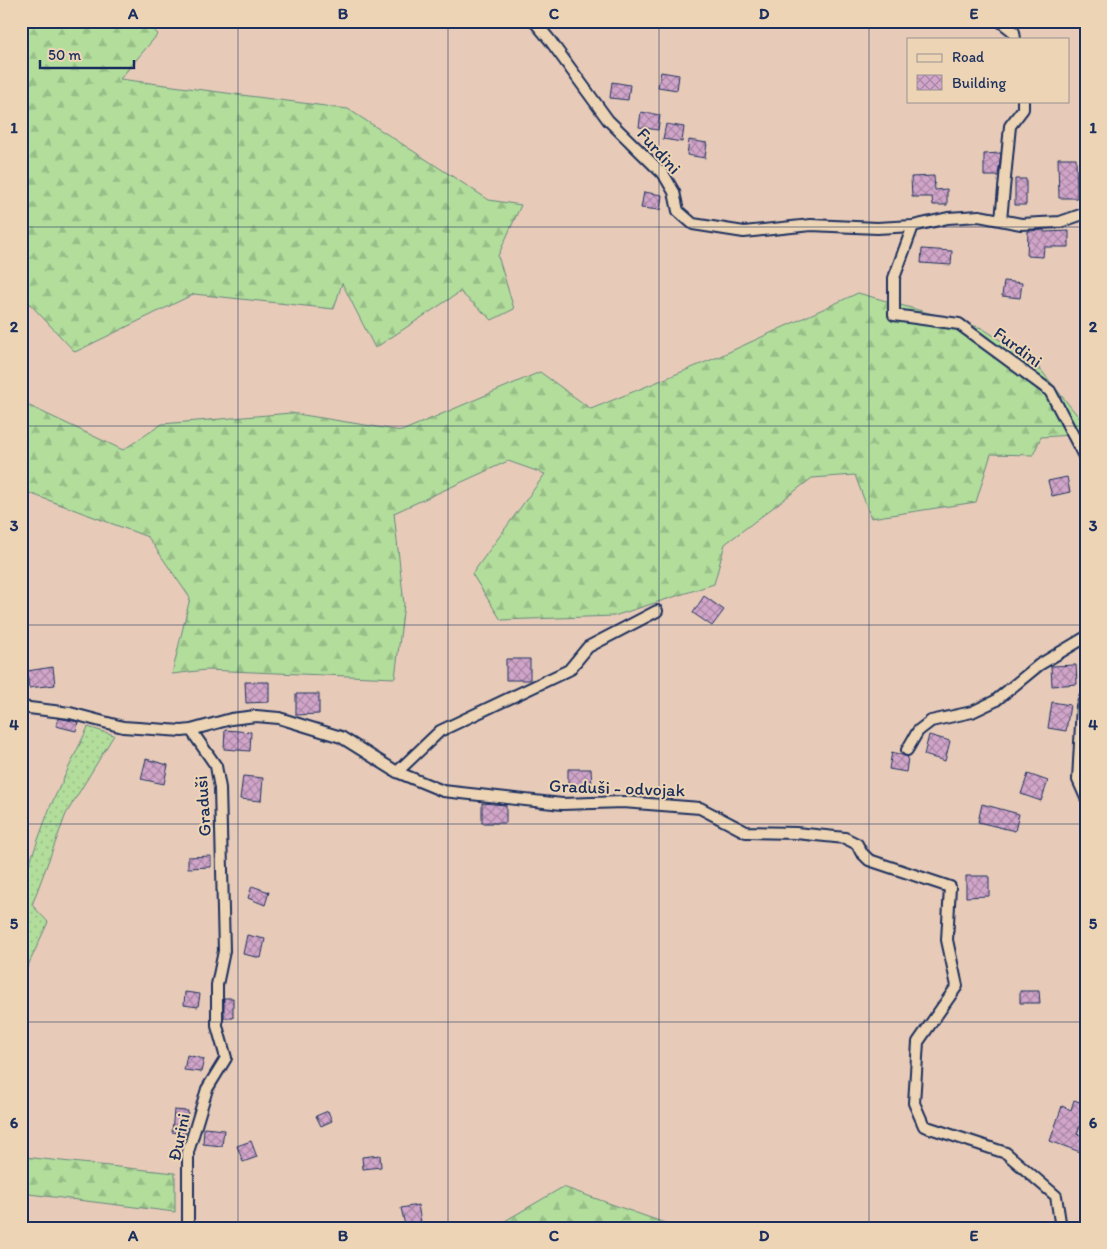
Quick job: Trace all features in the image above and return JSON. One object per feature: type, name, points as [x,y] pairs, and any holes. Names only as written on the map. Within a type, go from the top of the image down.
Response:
[{"type":"street","name":"Furdini","points":[[534,21],[608,120],[664,176],[674,192],[678,211],[693,224],[744,232],[811,225],[877,228],[913,226],[948,218],[979,216],[1021,224],[1060,222],[1086,213]]},
{"type":"street","points":[[1000,21],[1014,32],[1015,38]]},
{"type":"street","points":[[1001,220],[1010,126],[1024,109],[1024,102]]},
{"type":"street","name":"Furdini","points":[[913,226],[894,278],[894,315],[958,324],[1050,391],[1086,460]]},
{"type":"street","points":[[397,772],[440,731],[569,670],[588,647],[657,611]]},
{"type":"street","points":[[907,750],[918,731],[931,721],[972,712],[995,701],[1039,665],[1086,637]]},
{"type":"street","points":[[1086,695],[1082,706],[1078,780],[1086,798]]},
{"type":"street","points":[[21,707],[70,713],[123,727],[191,730]]},
{"type":"street","name":"Graduši - odvojak","points":[[191,730],[231,719],[256,716],[279,718],[340,737],[397,772],[443,791],[562,804],[623,802],[700,808],[746,832],[796,833],[845,838],[857,844],[861,852],[869,860],[950,887],[947,940],[957,986],[918,1042],[914,1103],[924,1126],[1006,1153],[1056,1196],[1061,1228]]},
{"type":"street","name":"Graduši","points":[[191,730],[216,766],[220,788],[224,951],[217,985],[217,1026],[226,1058]]},
{"type":"street","name":"Đurini","points":[[188,1228],[188,1152],[207,1089],[226,1058]]},
{"type":"green space","points":[[21,21],[144,21],[158,34],[120,79],[348,109],[489,200],[521,205],[498,256],[514,309],[492,320],[460,292],[375,348],[342,283],[334,309],[194,294],[75,352],[30,304],[21,304]]},
{"type":"green space","points":[[858,293],[982,328],[1036,364],[1086,426],[1086,434],[1041,437],[1033,455],[991,454],[976,502],[871,518],[855,475],[812,478],[725,544],[714,584],[614,616],[501,620],[472,574],[545,474],[508,461],[394,513],[404,604],[395,678],[206,670],[172,674],[190,598],[148,537],[21,490],[21,402],[123,450],[162,424],[291,413],[402,431],[540,372],[591,409],[718,357]]},
{"type":"green space","points":[[88,727],[114,735],[66,814],[32,905],[48,922],[21,981],[21,881],[23,881],[50,807]]},
{"type":"green space","points":[[21,1158],[175,1173],[175,1212],[21,1193]]},
{"type":"green space","points":[[563,1187],[679,1228],[493,1228]]},
{"type":"building","points":[[661,72],[679,75],[677,90],[658,87]]},
{"type":"building","points":[[612,82],[630,85],[628,100],[610,98]]},
{"type":"building","points":[[641,112],[660,115],[658,130],[639,127]]},
{"type":"building","points":[[666,124],[684,127],[682,142],[663,139]]},
{"type":"building","points":[[689,140],[707,143],[705,158],[687,155]]},
{"type":"building","points":[[1001,153],[998,176],[984,176],[984,154]]},
{"type":"building","points":[[1058,158],[1076,158],[1077,198],[1059,198]]},
{"type":"building","points":[[934,176],[935,190],[947,189],[947,205],[933,205],[932,197],[912,197],[911,177]]},
{"type":"building","points":[[1015,179],[1026,179],[1026,205],[1015,205]]},
{"type":"building","points":[[644,192],[662,195],[660,210],[641,208]]},
{"type":"building","points":[[1044,230],[1044,232],[1069,231],[1069,247],[1044,247],[1043,257],[1027,256],[1028,231]]},
{"type":"building","points":[[922,249],[952,251],[951,265],[921,263]]},
{"type":"building","points":[[1004,281],[1022,283],[1020,298],[1002,296]]},
{"type":"building","points":[[1067,477],[1070,492],[1052,496],[1048,481]]},
{"type":"building","points":[[704,596],[724,610],[712,626],[693,613]]},
{"type":"building","points":[[506,659],[530,659],[530,680],[506,680]]},
{"type":"building","points":[[1076,665],[1077,684],[1052,686],[1051,666]]},
{"type":"building","points":[[53,667],[55,685],[29,688],[27,671]]},
{"type":"building","points":[[245,682],[269,682],[269,702],[246,703]]},
{"type":"building","points":[[296,694],[319,694],[319,714],[296,715]]},
{"type":"building","points":[[1052,702],[1070,705],[1066,731],[1048,728]]},
{"type":"building","points":[[58,718],[78,722],[76,731],[56,726]]},
{"type":"building","points":[[225,730],[251,732],[250,751],[224,749]]},
{"type":"building","points":[[929,735],[950,741],[945,761],[924,755]]},
{"type":"building","points":[[892,752],[908,757],[906,772],[889,769]]},
{"type":"building","points":[[146,759],[168,765],[164,784],[141,779]]},
{"type":"building","points":[[568,769],[591,769],[592,789],[568,789]]},
{"type":"building","points":[[1028,774],[1048,781],[1041,801],[1021,794]]},
{"type":"building","points":[[243,776],[263,778],[261,801],[240,799]]},
{"type":"building","points":[[482,803],[506,805],[506,823],[482,823]]},
{"type":"building","points":[[982,804],[1019,814],[1015,831],[978,822]]},
{"type":"building","points":[[211,856],[211,867],[188,868],[188,857]]},
{"type":"building","points":[[966,876],[989,876],[989,896],[966,897]]},
{"type":"building","points":[[252,886],[269,892],[265,905],[248,898]]},
{"type":"building","points":[[247,935],[265,939],[261,958],[243,954]]},
{"type":"building","points":[[1020,991],[1039,991],[1040,1003],[1020,1003]]},
{"type":"building","points":[[185,992],[200,994],[198,1007],[184,1005]]},
{"type":"building","points":[[224,998],[233,998],[233,1018],[224,1018]]},
{"type":"building","points":[[187,1055],[204,1059],[201,1072],[184,1070]]},
{"type":"building","points":[[1074,1100],[1086,1104],[1077,1134],[1086,1137],[1086,1154],[1050,1141],[1062,1106],[1071,1110]]},
{"type":"building","points":[[174,1110],[188,1111],[185,1134],[172,1132]]},
{"type":"building","points":[[328,1111],[332,1121],[321,1126],[316,1116]]},
{"type":"building","points":[[204,1128],[224,1130],[222,1146],[203,1144]]},
{"type":"building","points":[[251,1141],[257,1157],[243,1162],[237,1146]]},
{"type":"building","points":[[380,1155],[381,1167],[363,1169],[362,1157]]},
{"type":"building","points":[[418,1205],[421,1222],[405,1225],[401,1208]]}]
